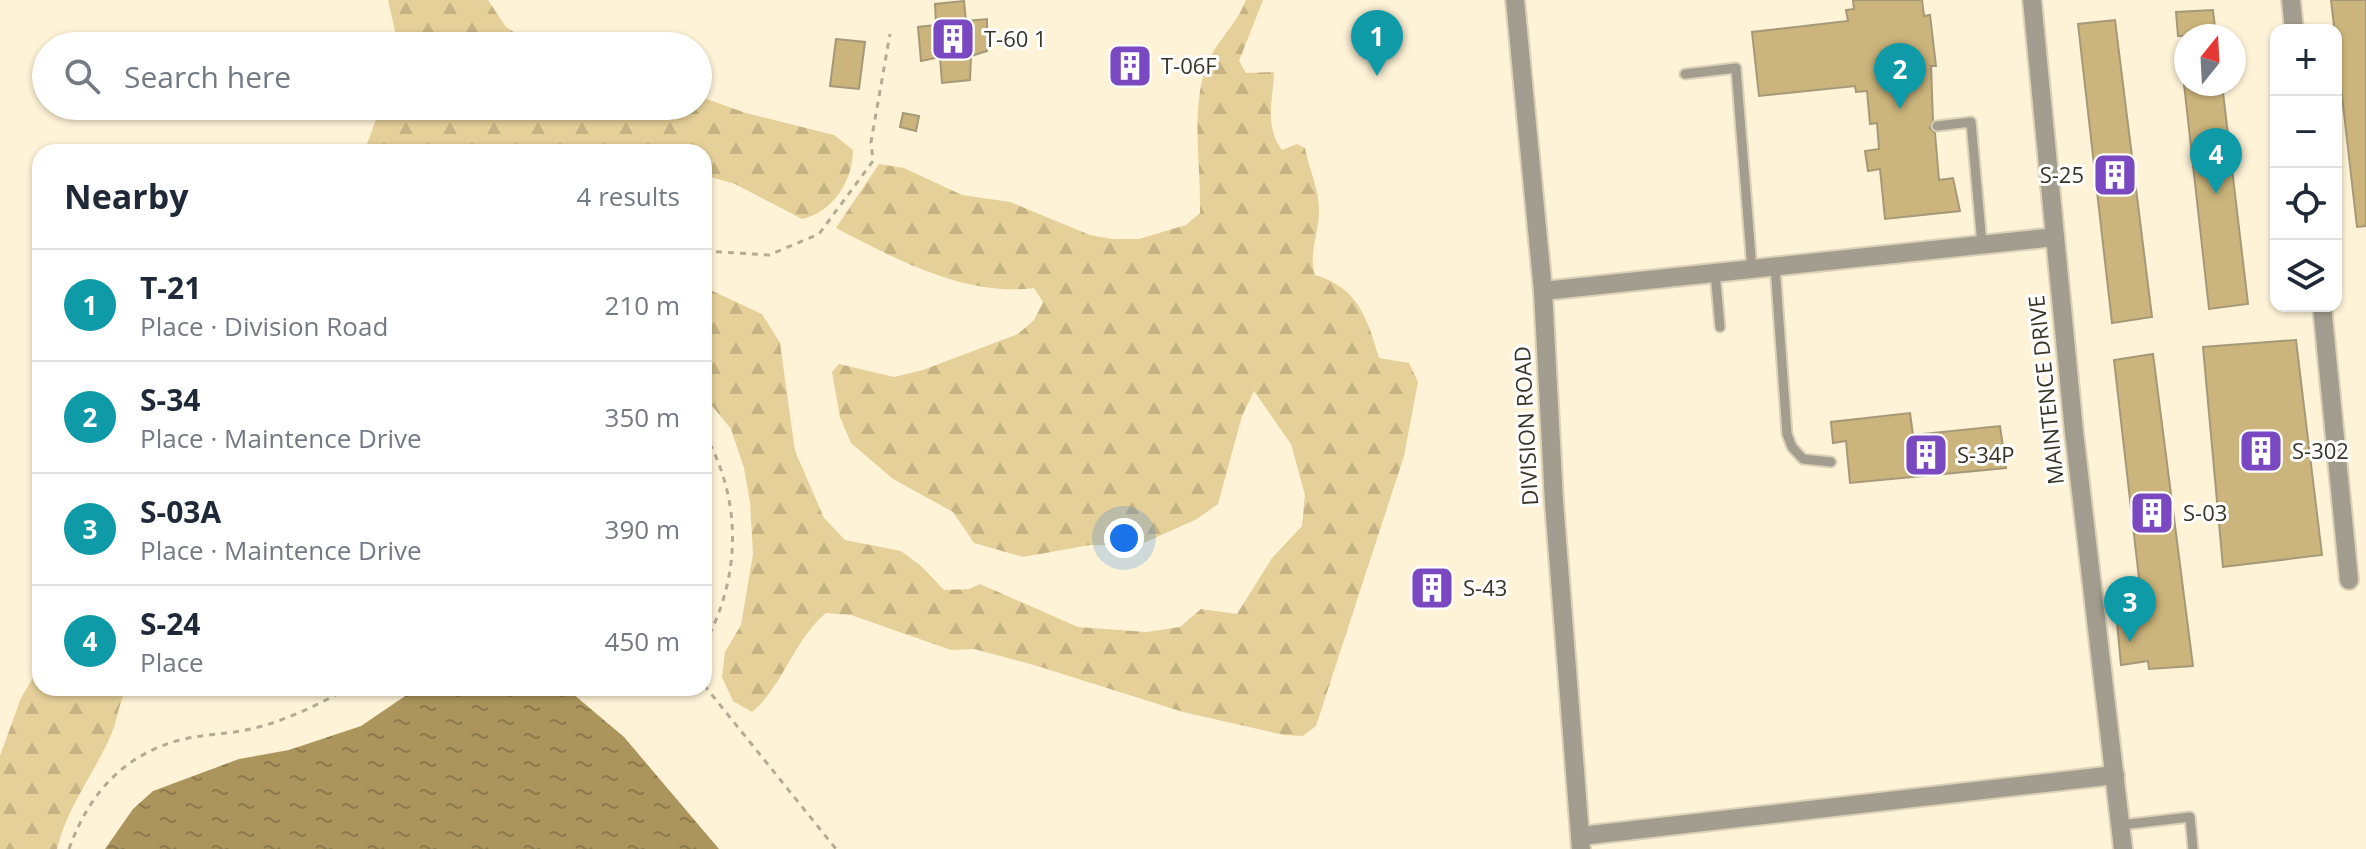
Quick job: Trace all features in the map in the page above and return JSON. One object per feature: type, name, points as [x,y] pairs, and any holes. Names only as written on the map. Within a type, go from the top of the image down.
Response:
[{"type":"street","name":"DIVISION ROAD","points":[[1515,0],[1543,291],[1554,502],[1581,842]]},
{"type":"street","name":"MAINTENCE DRIVE","points":[[2032,0],[2074,432],[2123,849]]},
{"type":"street","points":[[2291,0],[2293,24]]},
{"type":"street","points":[[1543,291],[2055,237]]},
{"type":"street","points":[[2323,312],[2349,580]]},
{"type":"street","points":[[1581,842],[2115,775]]},
{"type":"lane","points":[[1685,74],[1736,68],[1752,269]]},
{"type":"lane","points":[[1937,126],[1971,122],[1982,244]]},
{"type":"lane","points":[[1775,266],[1787,434],[1792,447],[1803,459],[1831,462]]},
{"type":"lane","points":[[1715,273],[1720,327]]},
{"type":"lane","points":[[2121,825],[2190,817],[2193,849]]},
{"type":"path","points":[[712,251],[769,255],[819,234],[874,158],[871,142],[890,34]]},
{"type":"path","points":[[712,452],[729,493],[733,537],[729,582],[712,625]]},
{"type":"path","points":[[712,695],[836,849]]},
{"type":"path","points":[[69,849],[95,797],[110,777],[135,758],[184,739],[263,725],[334,696]]},
{"type":"green space","points":[[388,0],[488,0],[506,27],[514,32],[395,32]]},
{"type":"green space","points":[[1246,0],[1263,0],[1239,61],[1246,73],[1274,72],[1271,122],[1276,141],[1282,150],[1297,144],[1305,148],[1319,203],[1313,252],[1315,275],[1341,288],[1359,306],[1379,358],[1409,363],[1418,382],[1404,456],[1316,726],[1303,736],[1284,735],[1183,712],[1034,665],[974,649],[951,650],[851,615],[826,613],[805,637],[772,690],[752,712],[733,701],[722,677],[725,652],[741,625],[753,554],[750,502],[744,468],[731,429],[712,406],[712,291],[762,314],[780,343],[795,451],[824,518],[845,540],[901,551],[944,590],[969,589],[980,584],[1078,627],[1147,632],[1180,627],[1201,609],[1237,614],[1272,558],[1302,526],[1305,495],[1291,444],[1254,391],[1242,416],[1218,504],[1197,519],[1137,546],[1090,545],[1023,557],[974,543],[953,512],[893,479],[851,443],[840,417],[832,372],[839,364],[894,377],[923,370],[1018,334],[1034,320],[1043,302],[1034,288],[983,287],[957,281],[907,263],[836,228],[879,164],[904,168],[962,195],[1010,202],[1090,235],[1139,239],[1186,225],[1200,213],[1198,104],[1205,69]]},
{"type":"green space","points":[[712,101],[746,113],[834,135],[853,150],[849,173],[839,194],[823,210],[802,219],[735,184],[712,177],[712,144],[367,144],[376,120],[712,120]]},
{"type":"green space","points":[[32,679],[32,696],[124,696],[111,735],[67,819],[57,849],[0,849],[0,756],[21,698]]},
{"type":"water","points":[[405,696],[575,696],[624,737],[719,849],[105,849],[133,809],[153,791],[239,759],[289,750],[361,726]]},
{"type":"building","points":[[1853,0],[1922,0],[1924,16],[1930,15],[1936,66],[1931,66],[1933,120],[1930,128],[1935,133],[1939,180],[1953,178],[1960,211],[1885,219],[1880,169],[1868,171],[1865,151],[1879,149],[1877,123],[1870,124],[1867,91],[1856,92],[1855,86],[1759,96],[1752,32],[1848,21],[1846,10],[1854,9]]},
{"type":"building","points":[[2331,0],[2366,0],[2366,226],[2357,227],[2342,96],[2342,24],[2334,24]]},
{"type":"building","name":"T-60 1","points":[[964,1],[966,21],[987,19],[987,51],[971,56],[970,80],[942,83],[940,57],[921,61],[918,27],[936,25],[935,4]]},
{"type":"building","points":[[2213,10],[2215,24],[2177,24],[2176,12]]},
{"type":"building","name":"S-25","points":[[2115,20],[2152,317],[2112,323],[2078,24]]},
{"type":"building","points":[[836,39],[865,42],[859,89],[830,86]]},
{"type":"building","points":[[2185,96],[2223,96],[2248,304],[2209,309]]},
{"type":"building","points":[[903,113],[919,116],[916,131],[900,127]]},
{"type":"building","name":"S-302","points":[[2296,340],[2322,555],[2223,567],[2203,347]]},
{"type":"building","name":"S-03","points":[[2153,354],[2193,666],[2149,669],[2148,661],[2121,665],[2117,622],[2144,622],[2114,360]]},
{"type":"building","name":"S-34P","points":[[1910,413],[1913,435],[2000,426],[2006,468],[1850,483],[1846,441],[1833,443],[1831,422]]},
{"type":"place","name":"T-60 1","points":[[953,39]]},
{"type":"place","name":"T-06F","points":[[1130,66]]},
{"type":"place","name":"T-21","points":[[1377,76]]},
{"type":"place","name":"S-34","points":[[1900,109]]},
{"type":"place","name":"S-25","points":[[2115,175]]},
{"type":"place","name":"S-24","points":[[2216,194]]},
{"type":"place","name":"S-302","points":[[2261,451]]},
{"type":"place","name":"S-34P","points":[[1926,455]]},
{"type":"place","name":"S-03","points":[[2152,513]]},
{"type":"place","name":"S-43","points":[[1432,588]]},
{"type":"place","name":"S-03A","points":[[2130,642]]}]
